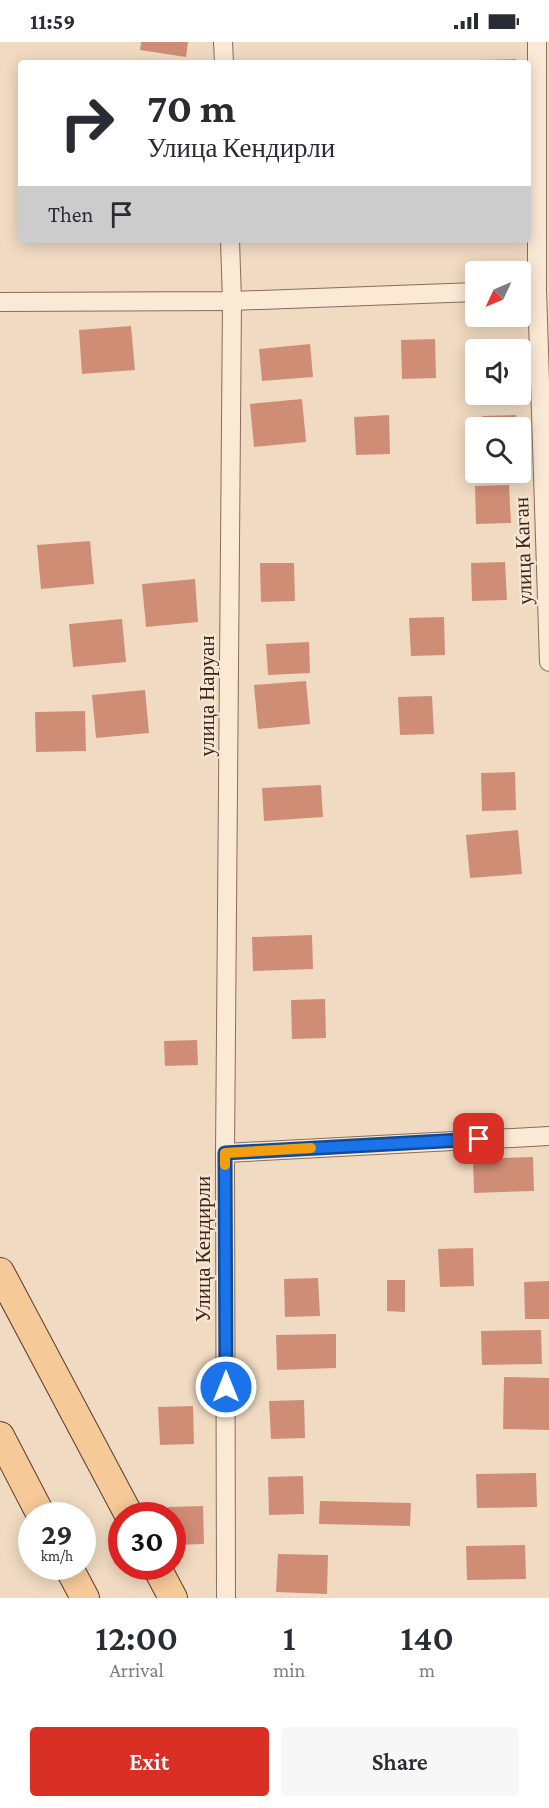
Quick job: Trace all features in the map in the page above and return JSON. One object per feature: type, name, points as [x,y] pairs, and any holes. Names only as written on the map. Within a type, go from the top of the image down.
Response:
[{"type":"main road","points":[[0,1272],[122,1502]]},
{"type":"main road","points":[[0,1436],[34,1502]]},
{"type":"main road","points":[[75,1580],[85,1598]]},
{"type":"main road","points":[[163,1580],[173,1598]]},
{"type":"street","points":[[223,42],[224,60]]},
{"type":"street","name":"улица Каган","points":[[537,42],[536,289],[549,662]]},
{"type":"street","name":"улица Наруан","points":[[225,1153],[232,302],[230,243]]},
{"type":"street","points":[[0,302],[232,302],[465,292]]},
{"type":"street","name":"Улица Кендирли","points":[[226,1598],[225,1153],[549,1136]]},
{"type":"building","points":[[141,42],[188,42],[186,57],[140,50]]},
{"type":"building","points":[[131,326],[135,370],[82,374],[79,330]]},
{"type":"building","points":[[435,339],[436,378],[402,379],[401,340]]},
{"type":"building","points":[[310,344],[313,377],[262,381],[259,349]]},
{"type":"building","points":[[302,399],[306,442],[254,447],[250,404]]},
{"type":"building","points":[[389,415],[390,454],[356,455],[354,417]]},
{"type":"building","points":[[516,415],[516,417],[482,417]]},
{"type":"building","points":[[509,485],[511,523],[476,524],[475,486]]},
{"type":"building","points":[[90,541],[94,584],[41,589],[37,545]]},
{"type":"building","points":[[505,562],[507,600],[472,601],[471,563]]},
{"type":"building","points":[[260,563],[294,563],[295,601],[261,602]]},
{"type":"building","points":[[195,579],[198,622],[146,627],[142,584]]},
{"type":"building","points":[[444,617],[445,655],[411,656],[409,618]]},
{"type":"building","points":[[122,619],[126,662],[73,667],[69,624]]},
{"type":"building","points":[[309,642],[310,673],[268,675],[266,644]]},
{"type":"building","points":[[306,681],[310,724],[258,729],[254,685]]},
{"type":"building","points":[[145,690],[149,733],[96,738],[92,695]]},
{"type":"building","points":[[432,696],[434,734],[400,735],[398,697]]},
{"type":"building","points":[[85,711],[86,751],[36,752],[35,712]]},
{"type":"building","points":[[515,772],[516,810],[482,811],[481,773]]},
{"type":"building","points":[[321,785],[323,817],[264,821],[262,788]]},
{"type":"building","points":[[518,830],[522,874],[470,878],[466,835]]},
{"type":"building","points":[[312,935],[313,969],[253,971],[252,937]]},
{"type":"building","points":[[325,999],[326,1038],[292,1039],[291,1000]]},
{"type":"building","points":[[197,1040],[198,1065],[165,1066],[164,1041]]},
{"type":"building","points":[[533,1157],[534,1191],[474,1193],[473,1159]]},
{"type":"building","points":[[473,1248],[474,1286],[440,1287],[438,1249]]},
{"type":"building","points":[[318,1278],[320,1316],[285,1317],[284,1279]]},
{"type":"building","points":[[387,1280],[405,1280],[405,1312],[387,1311]]},
{"type":"building","points":[[549,1281],[549,1319],[525,1319],[524,1282]]},
{"type":"building","points":[[541,1330],[542,1364],[482,1365],[481,1331]]},
{"type":"building","points":[[336,1334],[336,1368],[277,1370],[276,1335]]},
{"type":"building","points":[[504,1377],[549,1378],[549,1430],[503,1429]]},
{"type":"building","points":[[304,1400],[305,1438],[271,1439],[269,1401]]},
{"type":"building","points":[[193,1406],[194,1444],[160,1445],[158,1407]]},
{"type":"building","points":[[536,1473],[537,1507],[477,1508],[476,1474]]},
{"type":"building","points":[[303,1476],[304,1514],[269,1515],[268,1477]]},
{"type":"building","points":[[320,1501],[411,1503],[410,1526],[319,1524]]},
{"type":"building","points":[[186,1506],[203,1506],[204,1544],[186,1545]]},
{"type":"building","points":[[525,1545],[526,1579],[467,1580],[466,1546]]},
{"type":"building","points":[[278,1554],[328,1555],[327,1594],[276,1592]]},
{"type":"slow traffic","points":[[225,1165],[225,1153],[311,1148]]},
{"type":"route","points":[[226,1387],[225,1153],[479,1139]]}]
